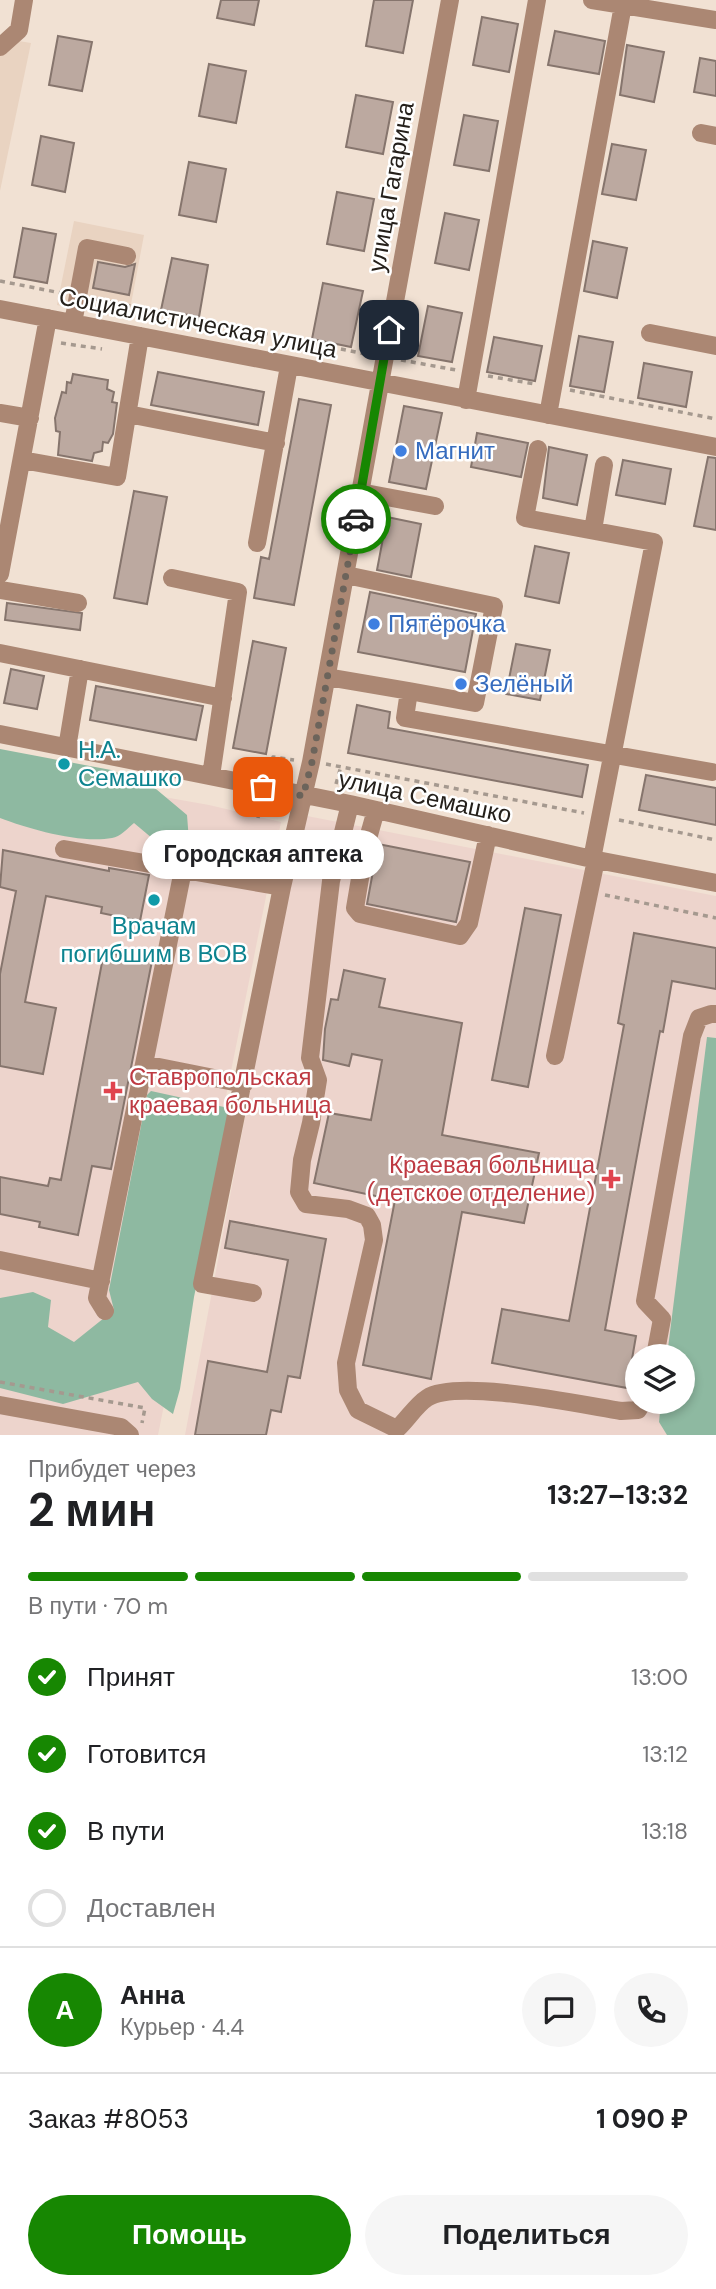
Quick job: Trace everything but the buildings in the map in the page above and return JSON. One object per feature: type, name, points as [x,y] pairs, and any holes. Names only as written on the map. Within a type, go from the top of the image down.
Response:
[{"type":"street","points":[[0,47],[19,30],[24,0]]},
{"type":"street","name":"улица Гагарина","points":[[253,1293],[202,1284],[282,887],[312,762],[450,0]]},
{"type":"street","points":[[466,400],[537,0]]},
{"type":"street","points":[[592,0],[716,20]]},
{"type":"street","points":[[548,415],[623,5]]},
{"type":"street","points":[[73,323],[86,248],[127,256]]},
{"type":"street","name":"Социалистическая улица","points":[[0,309],[716,447]]},
{"type":"street","points":[[0,574],[48,318]]},
{"type":"street","points":[[650,333],[716,346]]},
{"type":"street","points":[[22,460],[117,477],[140,336]]},
{"type":"street","points":[[257,543],[289,366]]},
{"type":"street","points":[[0,413],[30,418]]},
{"type":"street","points":[[128,414],[276,443]]},
{"type":"street","points":[[538,449],[525,518],[654,542],[589,892],[555,1056]]},
{"type":"street","points":[[593,530],[604,465]]},
{"type":"street","points":[[360,492],[435,506]]},
{"type":"street","points":[[327,677],[475,703],[494,606],[346,575]]},
{"type":"street","points":[[172,578],[238,593],[211,776]]},
{"type":"street","points":[[0,590],[78,603]]},
{"type":"street","points":[[0,653],[223,698]]},
{"type":"street","points":[[67,748],[80,669]]},
{"type":"street","points":[[409,691],[405,718],[712,772]]},
{"type":"street","name":"улица Семашко","points":[[0,734],[350,804],[594,859],[716,883]]},
{"type":"street","points":[[350,804],[331,881],[310,1058],[318,1080],[302,1160],[299,1192],[306,1204],[348,1209],[367,1216],[372,1226],[374,1240],[346,1363],[348,1390],[358,1410],[397,1432],[428,1397],[455,1390],[501,1393],[625,1411]]},
{"type":"street","points":[[376,810],[365,849],[355,908],[360,914],[460,936],[469,923],[488,835]]},
{"type":"street","points":[[64,849],[282,887]]},
{"type":"street","points":[[104,1311],[97,1297],[183,870]]},
{"type":"street","points":[[657,1344],[662,1319],[645,1301],[692,1035],[699,1018],[716,1014]]},
{"type":"street","points":[[144,1065],[244,1084]]},
{"type":"street","points":[[0,1259],[101,1281]]},
{"type":"street","points":[[0,1405],[121,1427],[130,1435]]},
{"type":"path","points":[[0,281],[384,357],[716,418]]},
{"type":"path","points":[[258,818],[263,787],[273,757],[341,766],[716,840]]},
{"type":"path","points":[[589,892],[716,918]]},
{"type":"path","points":[[0,1382],[145,1408]]},
{"type":"shaded area","points":[[0,38],[31,43],[0,191]]},
{"type":"shaded area","points":[[74,221],[144,235],[128,320],[57,305]]},
{"type":"shaded area","name":"Ставропольская краевая больница","points":[[0,768],[209,805],[281,822],[158,1435],[0,1435]]},
{"type":"shaded area","points":[[302,815],[716,896],[716,1435],[185,1435]]},
{"type":"green space","points":[[0,749],[111,770],[156,789],[187,815],[189,841],[171,854],[134,823],[115,837],[86,839],[40,831],[0,818]]},
{"type":"green space","points":[[707,1037],[716,1038],[716,1435],[667,1435],[659,1422],[660,1414],[695,1414],[695,1344],[669,1344]]},
{"type":"green space","points":[[151,1091],[233,1109],[173,1414],[152,1399],[138,1382],[63,1404],[0,1388],[0,1298],[33,1292],[51,1300],[48,1327],[74,1342],[114,1310],[109,1290],[147,1095]]},
{"type":"way so far","points":[[263,787],[303,796],[312,762],[356,519]]},
{"type":"place","name":"Магнит","points":[[401,451]]},
{"type":"place","name":"Пятёрочка","points":[[374,624]]},
{"type":"place","name":"Зелёный","points":[[461,684]]},
{"type":"place","name":"Н.А. Семашко","points":[[64,764]]},
{"type":"place","name":"Городская аптека","points":[[263,787]]},
{"type":"place","name":"Врачам погибшим в ВОВ","points":[[154,900]]},
{"type":"place","name":"Ставропольская краевая больница","points":[[113,1091]]},
{"type":"place","name":"Краевая больница (детское отделение)","points":[[611,1179]]},
{"type":"route","points":[[356,519],[389,330]]}]
